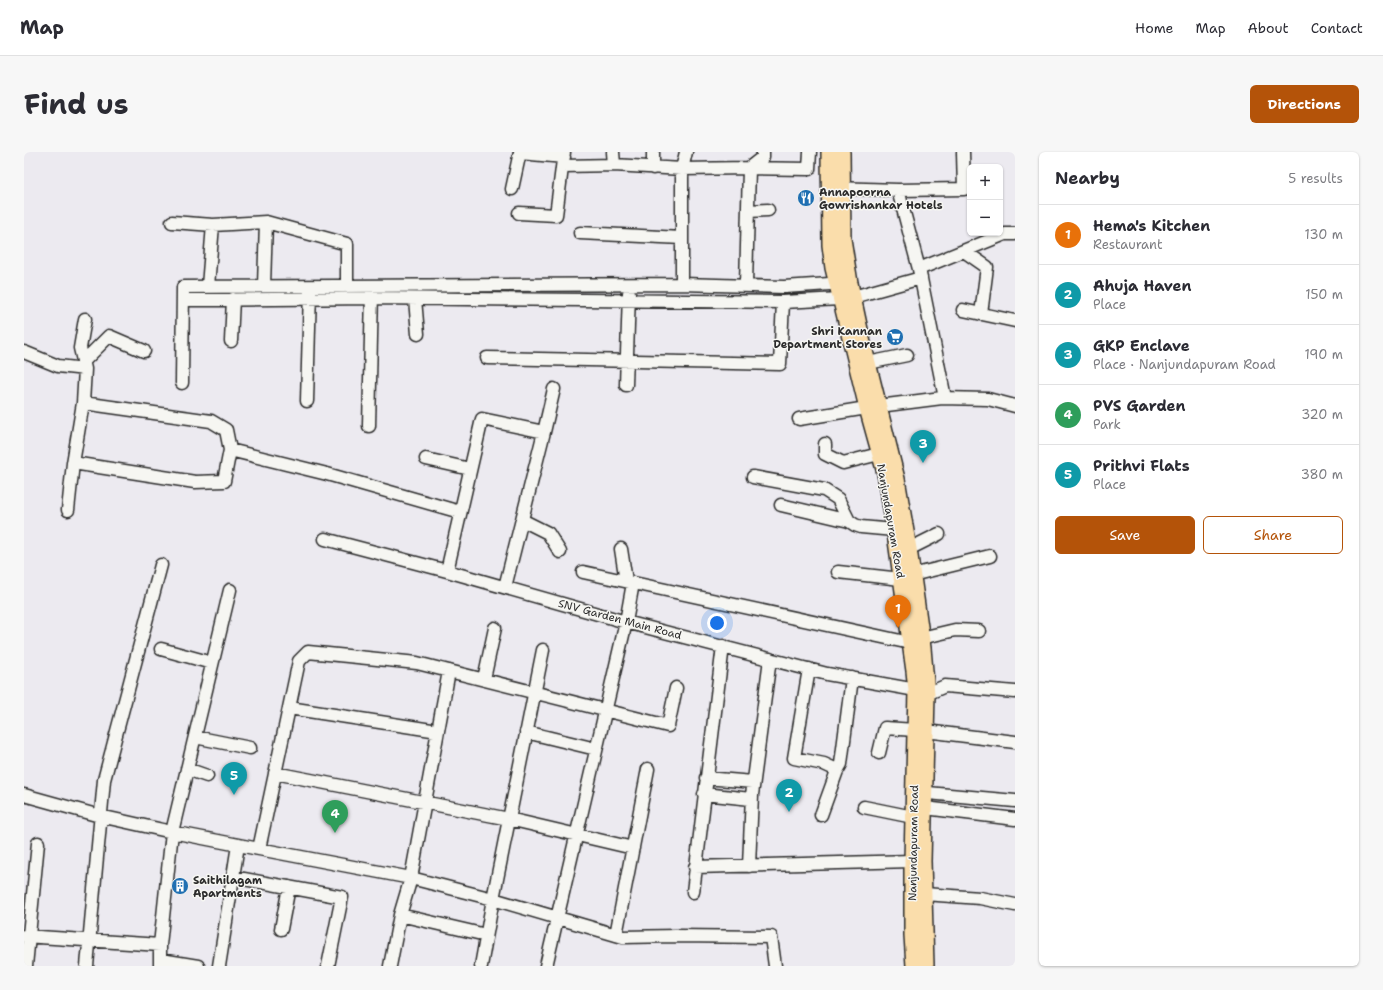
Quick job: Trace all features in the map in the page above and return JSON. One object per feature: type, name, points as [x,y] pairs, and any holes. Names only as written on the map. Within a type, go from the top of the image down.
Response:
[{"type":"main road","name":"Nanjundapuram Road","points":[[829,152],[836,188]]},
{"type":"main road","name":"Nanjundapuram Road","points":[[842,152],[836,188],[830,245],[868,363],[879,454],[886,480],[894,530],[907,577],[922,692],[919,813],[912,861],[912,936],[914,966]]},
{"type":"main road","name":"Nanjundapuram Road","points":[[845,291],[873,407],[897,479],[909,549],[907,577]]},
{"type":"main road","name":"Nanjundapuram Road","points":[[919,813],[924,894],[926,966]]},
{"type":"street","points":[[512,189],[520,152],[614,166],[682,169],[810,169],[810,152]]},
{"type":"street","points":[[613,152],[614,166]]},
{"type":"street","points":[[653,152],[653,168]]},
{"type":"street","points":[[682,284],[682,169],[686,152]]},
{"type":"street","points":[[749,168],[763,157],[763,152]]},
{"type":"street","points":[[836,188],[898,190],[964,189],[963,152]]},
{"type":"street","points":[[519,213],[556,215],[564,158]]},
{"type":"street","points":[[746,285],[749,168]]},
{"type":"street","points":[[898,190],[920,274],[945,398]]},
{"type":"street","points":[[748,211],[768,210]]},
{"type":"street","points":[[172,222],[213,225],[266,222],[347,244],[347,285]]},
{"type":"street","points":[[264,286],[266,222]]},
{"type":"street","points":[[208,286],[213,225]]},
{"type":"street","points":[[580,233],[682,238]]},
{"type":"street","points":[[183,300],[372,298],[783,302],[845,291],[920,274],[964,251],[1005,234],[1015,234]]},
{"type":"street","points":[[964,251],[987,267],[981,314]]},
{"type":"street","points":[[626,385],[630,284]]},
{"type":"street","points":[[182,383],[183,287],[310,285],[682,284],[746,285],[845,291]]},
{"type":"street","points":[[307,401],[310,285]]},
{"type":"street","points":[[369,426],[372,285]]},
{"type":"street","points":[[231,341],[233,299]]},
{"type":"street","points":[[415,299],[418,334]]},
{"type":"street","points":[[487,358],[780,364],[783,302]]},
{"type":"street","points":[[963,310],[1015,321]]},
{"type":"street","points":[[68,510],[82,403],[85,365],[80,348],[85,319]]},
{"type":"street","points":[[24,352],[58,366],[85,365],[109,336],[144,351]]},
{"type":"street","points":[[868,363],[907,355]]},
{"type":"street","points":[[505,587],[554,389]]},
{"type":"street","points":[[799,419],[873,407],[945,398],[988,399],[1015,406]]},
{"type":"street","points":[[73,463],[195,482],[224,481],[230,450],[226,430],[211,421],[82,403]]},
{"type":"street","points":[[447,571],[482,419],[544,432]]},
{"type":"street","points":[[825,444],[825,454],[843,463],[879,454]]},
{"type":"street","points":[[230,450],[327,474],[460,512]]},
{"type":"street","points":[[426,459],[470,469]]},
{"type":"street","points":[[753,477],[824,490],[838,499],[849,521]]},
{"type":"street","points":[[781,505],[849,521],[861,527],[894,530]]},
{"type":"street","points":[[522,520],[548,533],[560,552]]},
{"type":"street","points":[[909,549],[939,534]]},
{"type":"street","name":"SNV Garden Main Road","points":[[325,539],[447,571],[626,622],[809,669],[922,692]]},
{"type":"street","points":[[546,966],[626,622],[630,582],[621,548]]},
{"type":"street","points":[[838,572],[907,577],[990,556]]},
{"type":"street","points":[[86,966],[104,780],[161,565]]},
{"type":"street","points":[[582,572],[915,640],[955,630],[979,631]]},
{"type":"street","points":[[198,966],[161,963],[160,945],[172,832],[230,590]]},
{"type":"street","points":[[484,679],[495,628]]},
{"type":"street","points":[[693,892],[723,646]]},
{"type":"street","points":[[161,649],[212,664]]},
{"type":"street","points":[[481,966],[508,820],[543,650]]},
{"type":"street","points":[[259,849],[300,662],[308,652],[417,663],[668,726],[676,688]]},
{"type":"street","points":[[749,866],[751,799],[770,659]]},
{"type":"street","points":[[809,669],[794,758],[824,764],[837,770]]},
{"type":"street","points":[[390,966],[400,914],[411,878],[449,671]]},
{"type":"street","points":[[821,815],[837,770],[841,764],[852,678]]},
{"type":"street","points":[[922,692],[945,686],[1015,692]]},
{"type":"street","points":[[289,708],[438,731]]},
{"type":"street","points":[[879,753],[885,728],[1015,742]]},
{"type":"street","points":[[526,732],[596,749]]},
{"type":"street","points":[[195,737],[250,748]]},
{"type":"street","points":[[187,769],[207,776]]},
{"type":"street","points":[[616,935],[648,769]]},
{"type":"street","points":[[275,773],[425,802],[633,848]]},
{"type":"street","points":[[706,778],[753,782]]},
{"type":"street","points":[[920,793],[1015,801]]},
{"type":"street","points":[[704,794],[751,799]]},
{"type":"street","points":[[24,795],[100,816],[172,832],[411,878],[493,899],[623,937],[771,937],[775,966]]},
{"type":"street","points":[[864,807],[919,813],[1015,819]]},
{"type":"street","points":[[26,966],[29,878],[38,842]]},
{"type":"street","points":[[219,966],[238,845]]},
{"type":"street","points":[[695,867],[912,861]]},
{"type":"street","points":[[233,877],[342,897],[328,966]]},
{"type":"street","points":[[281,929],[289,888]]},
{"type":"street","points":[[924,894],[980,898],[1015,905]]},
{"type":"street","points":[[400,914],[486,936]]},
{"type":"street","points":[[27,936],[160,945]]},
{"type":"place","name":"Annapoorna Gowrishankar Hotels","points":[[806,198]]},
{"type":"place","name":"Shri Kannan Department Stores","points":[[895,337]]},
{"type":"place","name":"GKP Enclave","points":[[923,463]]},
{"type":"place","name":"Hema's Kitchen","points":[[898,628]]},
{"type":"place","name":"Prithvi Flats","points":[[234,795]]},
{"type":"place","name":"Ahuja Haven","points":[[789,812]]},
{"type":"place","name":"PVS Garden","points":[[335,833]]},
{"type":"place","name":"Saithilagam Apartments","points":[[180,886]]}]
